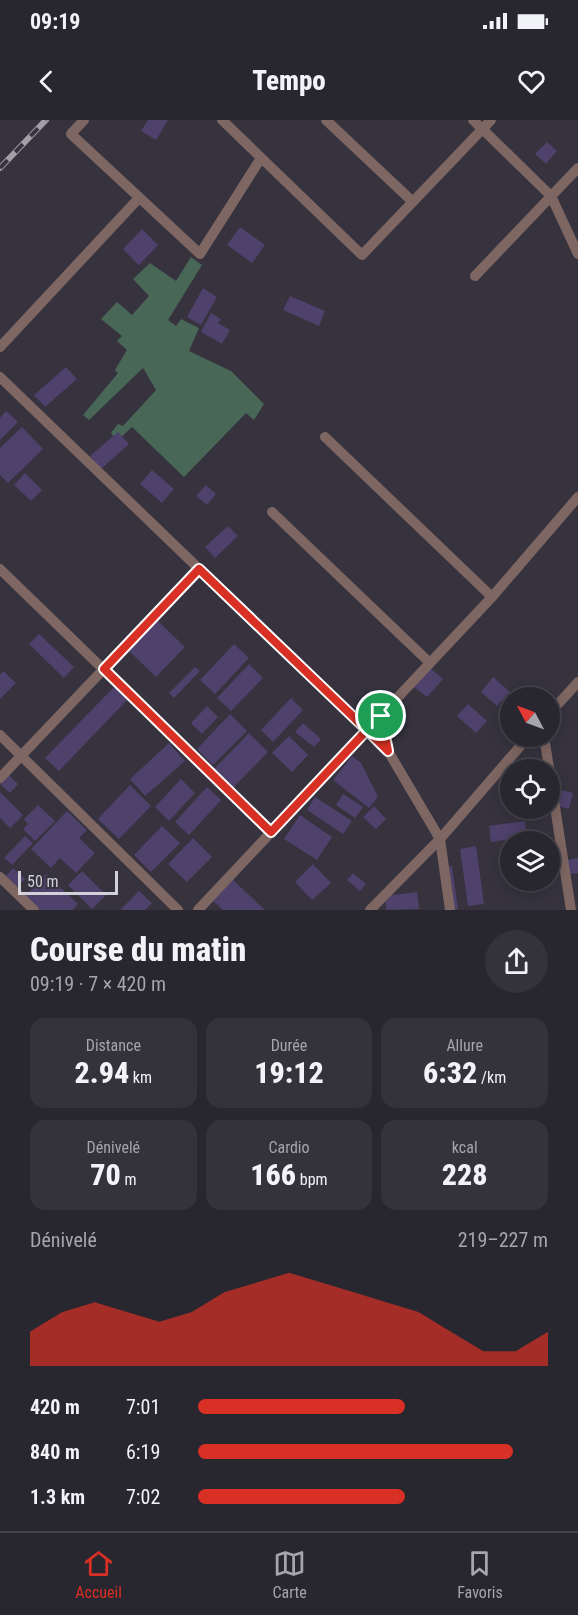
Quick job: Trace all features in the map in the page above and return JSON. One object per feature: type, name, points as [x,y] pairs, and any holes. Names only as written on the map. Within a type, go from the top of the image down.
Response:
[{"type":"street","points":[[84,120],[71,134],[200,254],[261,158]]},
{"type":"street","points":[[222,120],[362,255],[491,120]]},
{"type":"street","points":[[326,120],[413,202]]},
{"type":"street","points":[[473,120],[551,196],[578,254]]},
{"type":"street","points":[[475,276],[578,168]]},
{"type":"street","points":[[0,347],[139,198]]},
{"type":"street","points":[[0,377],[388,751],[440,840],[450,910]]},
{"type":"street","points":[[325,437],[492,597]]},
{"type":"street","points":[[198,910],[492,597],[578,496]]},
{"type":"street","points":[[272,512],[429,663]]},
{"type":"street","points":[[0,778],[199,569]]},
{"type":"street","points":[[0,570],[271,832]]},
{"type":"street","points":[[560,702],[578,682]]},
{"type":"street","points":[[381,716],[388,751]]},
{"type":"street","points":[[0,735],[178,910]]},
{"type":"street","points":[[370,910],[440,840],[520,747]]},
{"type":"street","points":[[546,747],[571,910]]},
{"type":"street","points":[[0,877],[34,910]]},
{"type":"green space","points":[[191,257],[202,265],[168,320],[176,326],[181,319],[199,328],[189,351],[231,371],[264,404],[254,420],[246,413],[184,477],[132,427],[117,441],[111,433],[118,424],[123,426],[156,390],[143,368],[89,420],[83,415],[118,373],[115,370],[127,350],[117,341],[122,336],[101,319],[117,302],[132,315],[149,296],[133,279],[150,263],[176,281]]},
{"type":"building","points":[[148,120],[168,120],[156,140],[141,131]]},
{"type":"building","points":[[547,142],[557,151],[546,164],[535,154]]},
{"type":"building","points":[[240,227],[265,245],[252,263],[227,245]]},
{"type":"building","points":[[142,229],[158,245],[139,265],[123,249]]},
{"type":"building","points":[[203,288],[217,297],[201,325],[187,317]]},
{"type":"building","points":[[290,296],[325,311],[319,326],[283,310]]},
{"type":"building","points":[[211,313],[221,319],[218,323],[230,330],[222,344],[201,332]]},
{"type":"building","points":[[66,367],[77,379],[45,407],[34,395]]},
{"type":"building","points":[[6,411],[18,422],[0,440],[0,418]]},
{"type":"building","points":[[22,427],[43,449],[8,483],[0,475],[0,448]]},
{"type":"building","points":[[118,432],[129,444],[101,469],[90,456]]},
{"type":"building","points":[[152,470],[174,489],[162,503],[140,484]]},
{"type":"building","points":[[25,473],[42,490],[31,501],[14,485]]},
{"type":"building","points":[[206,485],[216,494],[207,505],[196,496]]},
{"type":"building","points":[[228,526],[238,536],[215,558],[205,547]]},
{"type":"building","points":[[158,621],[185,647],[156,677],[129,651]]},
{"type":"building","points":[[39,634],[74,667],[64,678],[29,644]]},
{"type":"building","points":[[234,644],[249,658],[215,694],[200,680]]},
{"type":"building","points":[[249,664],[263,678],[231,711],[217,698]]},
{"type":"building","points":[[195,667],[200,671],[174,698],[169,693]]},
{"type":"building","points":[[430,668],[443,679],[427,697],[414,687]]},
{"type":"building","points":[[3,671],[16,683],[0,699],[0,675]]},
{"type":"building","points":[[493,677],[504,687],[500,687],[500,703],[497,706],[481,692]]},
{"type":"building","points":[[115,686],[128,699],[59,771],[45,758]]},
{"type":"building","points":[[291,698],[303,710],[273,742],[261,730]]},
{"type":"building","points":[[468,704],[487,721],[476,733],[457,716]]},
{"type":"building","points":[[207,706],[218,717],[202,734],[191,723]]},
{"type":"building","points":[[230,714],[247,731],[213,765],[197,749]]},
{"type":"building","points":[[303,723],[321,739],[314,747],[295,732]]},
{"type":"building","points":[[249,733],[268,752],[233,788],[214,769]]},
{"type":"building","points":[[289,736],[308,755],[292,772],[272,753]]},
{"type":"building","points":[[169,743],[185,761],[145,796],[130,779]]},
{"type":"building","points":[[352,756],[361,763],[378,797],[369,808],[333,780]]},
{"type":"building","points":[[2,769],[18,784],[10,793],[0,784]]},
{"type":"building","points":[[181,779],[195,793],[169,821],[155,807]]},
{"type":"building","points":[[130,785],[151,806],[119,839],[98,819]]},
{"type":"building","points":[[207,787],[221,800],[189,835],[175,822]]},
{"type":"building","points":[[562,790],[573,793],[569,809],[560,807]]},
{"type":"building","points":[[0,792],[23,815],[10,828],[0,818]]},
{"type":"building","points":[[343,794],[363,807],[355,818],[336,805]]},
{"type":"building","points":[[315,797],[352,821],[343,834],[307,810]]},
{"type":"building","points":[[38,805],[55,821],[35,841],[23,829],[28,824],[24,819]]},
{"type":"building","points":[[374,806],[386,819],[376,829],[363,817]]},
{"type":"building","points":[[67,811],[87,830],[79,838],[95,853],[76,873],[60,858],[51,868],[31,849]]},
{"type":"building","points":[[300,815],[332,837],[317,860],[284,839]]},
{"type":"building","points":[[525,821],[526,831],[500,831],[500,841],[491,842],[489,826]]},
{"type":"building","points":[[162,826],[180,843],[151,872],[134,855]]},
{"type":"building","points":[[25,836],[33,843],[12,865],[4,858]]},
{"type":"building","points":[[193,838],[212,857],[187,882],[168,864]]},
{"type":"building","points":[[476,846],[484,904],[468,906],[460,849]]},
{"type":"building","points":[[578,858],[578,873],[569,874],[566,860]]},
{"type":"building","points":[[313,864],[331,883],[312,900],[295,882]]},
{"type":"building","points":[[452,866],[458,909],[453,910],[444,867]]},
{"type":"building","points":[[13,868],[25,879],[17,887],[6,876]]},
{"type":"building","points":[[82,871],[106,895],[92,909],[68,885]]},
{"type":"building","points":[[353,873],[366,884],[360,891],[347,880]]},
{"type":"building","points":[[46,874],[78,904],[72,910],[34,910],[23,899]]},
{"type":"building","points":[[233,880],[265,910],[223,910],[213,901]]},
{"type":"building","points":[[139,891],[152,903],[145,910],[120,910]]},
{"type":"building","points":[[417,892],[419,909],[386,910],[385,896]]},
{"type":"railway","points":[[0,168],[46,120]]},
{"type":"route","points":[[381,716],[367,730],[199,569],[104,669],[271,832],[367,730],[388,751],[381,716]]}]
